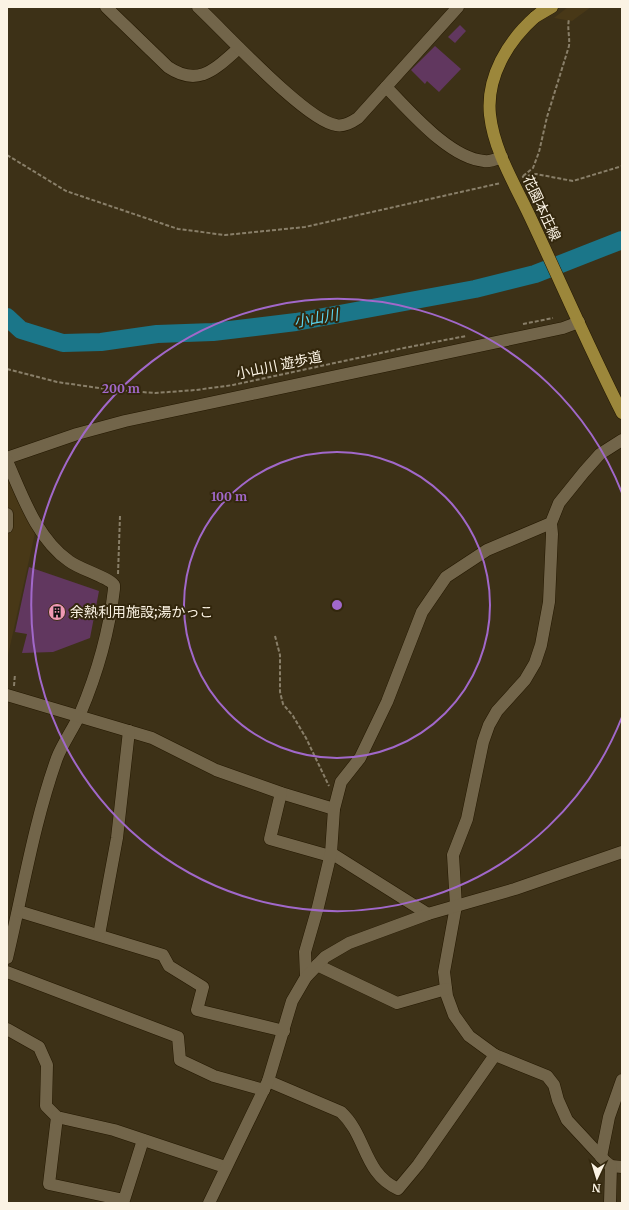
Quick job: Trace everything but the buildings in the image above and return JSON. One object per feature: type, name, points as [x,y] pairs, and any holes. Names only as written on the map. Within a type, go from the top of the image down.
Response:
[{"type":"main road","name":"花園本庄線","points":[[547,7],[521,30],[508,47],[495,71],[490,114],[494,134],[502,156],[516,181],[572,308],[622,413]]},
{"type":"main road","name":"花園本庄線","points":[[535,17],[552,7]]},
{"type":"street","points":[[106,7],[168,67],[178,74],[188,77],[200,76],[217,68],[239,48]]},
{"type":"street","points":[[198,7],[272,80],[310,112],[326,122],[337,126],[349,124],[358,118],[458,7]]},
{"type":"street","points":[[386,87],[454,150],[484,161],[502,156]]},
{"type":"street","points":[[7,958],[35,832],[58,756],[79,716],[106,641],[114,585],[110,581],[70,563],[56,551],[44,536],[26,503],[7,459],[77,434],[125,421],[563,328],[579,322]]},
{"type":"street","points":[[610,1203],[616,1167],[601,1157],[567,1120],[558,1100],[554,1085],[547,1076],[495,1055],[469,1036],[454,1015],[447,996],[444,972],[456,906],[453,855],[467,819],[483,742],[489,725],[497,711],[525,680],[535,663],[541,645],[549,602],[552,534],[551,523],[559,503],[584,472],[600,454],[622,440]]},
{"type":"street","points":[[7,514],[7,527]]},
{"type":"street","points":[[306,977],[305,952],[318,907],[330,854],[335,805],[341,782],[360,758],[387,702],[422,612],[446,577],[487,550],[551,523]]},
{"type":"street","points":[[9,692],[165,744],[216,770],[282,793],[335,805]]},
{"type":"street","points":[[99,936],[117,838],[129,731]]},
{"type":"street","points":[[282,793],[270,839],[330,854],[428,914]]},
{"type":"street","points":[[209,1203],[225,1167],[266,1085],[284,1031],[292,1001],[306,977],[325,957],[349,943],[428,914],[515,889],[622,852]]},
{"type":"street","points":[[18,911],[164,955],[169,966],[203,987],[197,1010],[284,1031]]},
{"type":"street","points":[[317,965],[397,1003],[446,988]]},
{"type":"street","points":[[7,972],[178,1038],[180,1060],[214,1076],[266,1085],[341,1112],[350,1121],[373,1168],[385,1183],[398,1189],[418,1165],[495,1055]]},
{"type":"street","points":[[7,1029],[39,1047],[47,1065],[46,1106],[57,1117],[114,1130],[225,1167]]},
{"type":"street","points":[[601,1157],[610,1117],[622,1080]]},
{"type":"street","points":[[57,1117],[49,1184],[124,1200],[143,1140]]},
{"type":"path","points":[[516,181],[532,168],[539,152],[547,117],[569,46],[570,40],[567,28],[569,19]]},
{"type":"path","points":[[7,154],[66,191],[178,229],[225,235],[305,227],[516,181],[536,174],[573,181],[622,166]]},
{"type":"path","points":[[520,325],[553,318]]},
{"type":"path","name":"小山川 遊歩道","points":[[7,370],[57,382],[113,390],[155,392],[196,390],[233,385],[404,348],[468,336]]},
{"type":"path","points":[[114,585],[119,563],[120,516]]},
{"type":"path","points":[[275,636],[280,655],[280,692],[283,704],[293,716],[306,738],[335,805]]},
{"type":"path","points":[[9,692],[15,684],[15,674]]},
{"type":"shaded area","points":[[568,7],[591,7],[572,21],[554,18]]},
{"type":"shaded area","points":[[7,472],[35,533],[7,660]]},
{"type":"waterway","name":"小山川","points":[[7,317],[21,330],[63,343],[101,342],[157,334],[213,332],[296,322],[475,289],[535,274],[622,240]]},
{"type":"place","name":"余熱利用施設;湯かっこ","points":[[57,612]]}]
